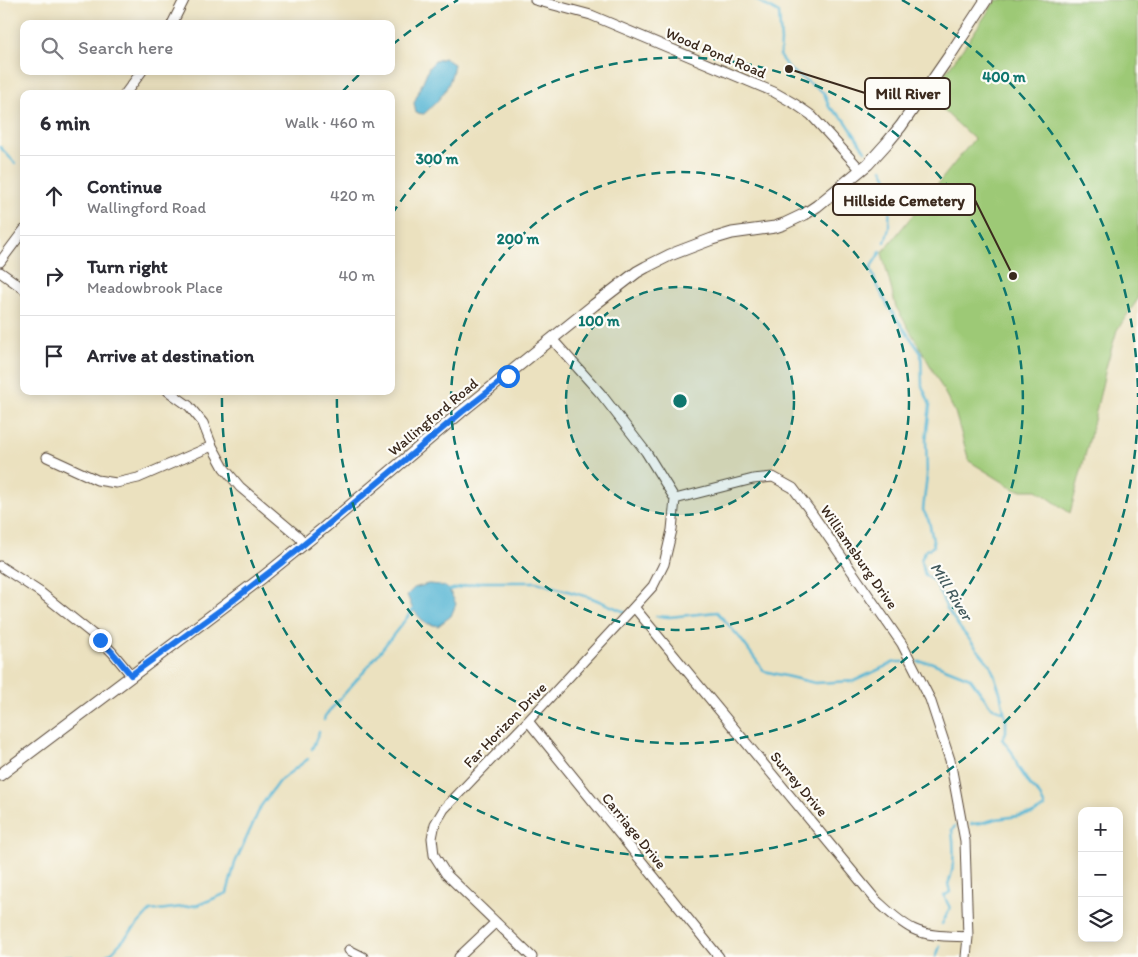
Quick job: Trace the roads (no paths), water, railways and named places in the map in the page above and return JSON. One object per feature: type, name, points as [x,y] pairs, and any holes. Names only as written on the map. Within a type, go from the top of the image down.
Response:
[{"type":"street","points":[[174,20],[184,0]]},
{"type":"street","name":"Wood Pond Road","points":[[536,0],[590,15],[774,92],[811,116],[861,170]]},
{"type":"street","name":"Wallingford Road","points":[[0,774],[222,609],[342,513],[439,431],[611,291],[646,267],[670,255],[732,233],[775,227],[792,221],[817,206],[877,156],[901,126],[986,0]]},
{"type":"street","points":[[128,90],[139,75]]},
{"type":"street","points":[[0,262],[20,235]]},
{"type":"street","points":[[0,272],[20,286]]},
{"type":"street","points":[[552,339],[601,394],[646,452],[675,499]]},
{"type":"street","points":[[174,395],[189,406],[203,423],[212,446],[224,468],[240,487],[298,536],[304,544]]},
{"type":"street","points":[[48,457],[97,480],[116,483],[138,478],[212,446]]},
{"type":"street","name":"Williamsburg Drive","points":[[675,499],[753,479],[773,477],[793,488],[902,644],[930,699],[950,760],[965,841],[968,937],[966,957]]},
{"type":"street","name":"Far Horizon Drive","points":[[532,957],[446,874],[434,855],[432,838],[435,824],[444,809],[653,586],[664,564],[672,530],[675,499]]},
{"type":"street","points":[[0,566],[40,592],[100,640],[131,675]]},
{"type":"street","name":"Surrey Drive","points":[[634,607],[876,900],[893,916],[914,930],[937,935],[968,937]]},
{"type":"street","name":"Carriage Drive","points":[[528,721],[719,957]]},
{"type":"street","points":[[459,957],[496,922]]},
{"type":"street","points":[[348,950],[362,957]]},
{"type":"water","points":[[444,58],[454,64],[447,87],[440,98],[424,114],[416,113],[414,103],[429,67],[435,61]]},
{"type":"water","points":[[428,584],[444,586],[456,604],[451,616],[438,626],[425,623],[413,610],[407,595],[414,588]]},
{"type":"waterway","name":"Mill River","points":[[756,0],[779,13],[780,57],[789,69],[824,93],[829,107],[845,120],[865,151]]},
{"type":"waterway","points":[[0,147],[15,163]]},
{"type":"waterway","name":"Mill River","points":[[882,169],[890,184],[889,228],[885,242]]},
{"type":"waterway","name":"Mill River","points":[[881,251],[871,270],[888,306],[921,353],[922,386],[930,405],[926,440],[927,475],[923,510],[929,521],[934,546],[925,551],[921,560],[925,575],[935,582],[947,609],[991,666],[1000,692],[1006,720],[1006,732],[1002,739],[1012,752],[1018,767],[1030,785],[1039,794],[1045,807],[1033,814],[971,824]]},
{"type":"waterway","points":[[449,590],[480,582],[536,582],[592,598],[625,612]]},
{"type":"waterway","points":[[324,720],[325,716],[367,668],[413,610]]},
{"type":"waterway","points":[[656,616],[669,617],[717,612],[740,638],[764,671],[815,683],[854,681],[895,662],[904,662]]},
{"type":"waterway","points":[[918,662],[930,662],[970,678],[991,707],[1004,712]]},
{"type":"waterway","points":[[312,749],[319,732]]},
{"type":"waterway","points":[[104,957],[113,951],[150,911],[198,905],[227,893],[235,863],[261,806],[279,781],[308,759]]},
{"type":"waterway","name":"Mill River","points":[[942,924],[950,908],[944,896],[950,892],[948,884],[952,871],[952,830],[955,826]]},
{"type":"waterway","name":"Mill River","points":[[936,957],[940,946]]},
{"type":"waterway","points":[[63,957],[72,957]]},
{"type":"place","name":"Mill River","points":[[789,69]]},
{"type":"place","name":"Hillside Cemetery","points":[[1013,276]]}]
